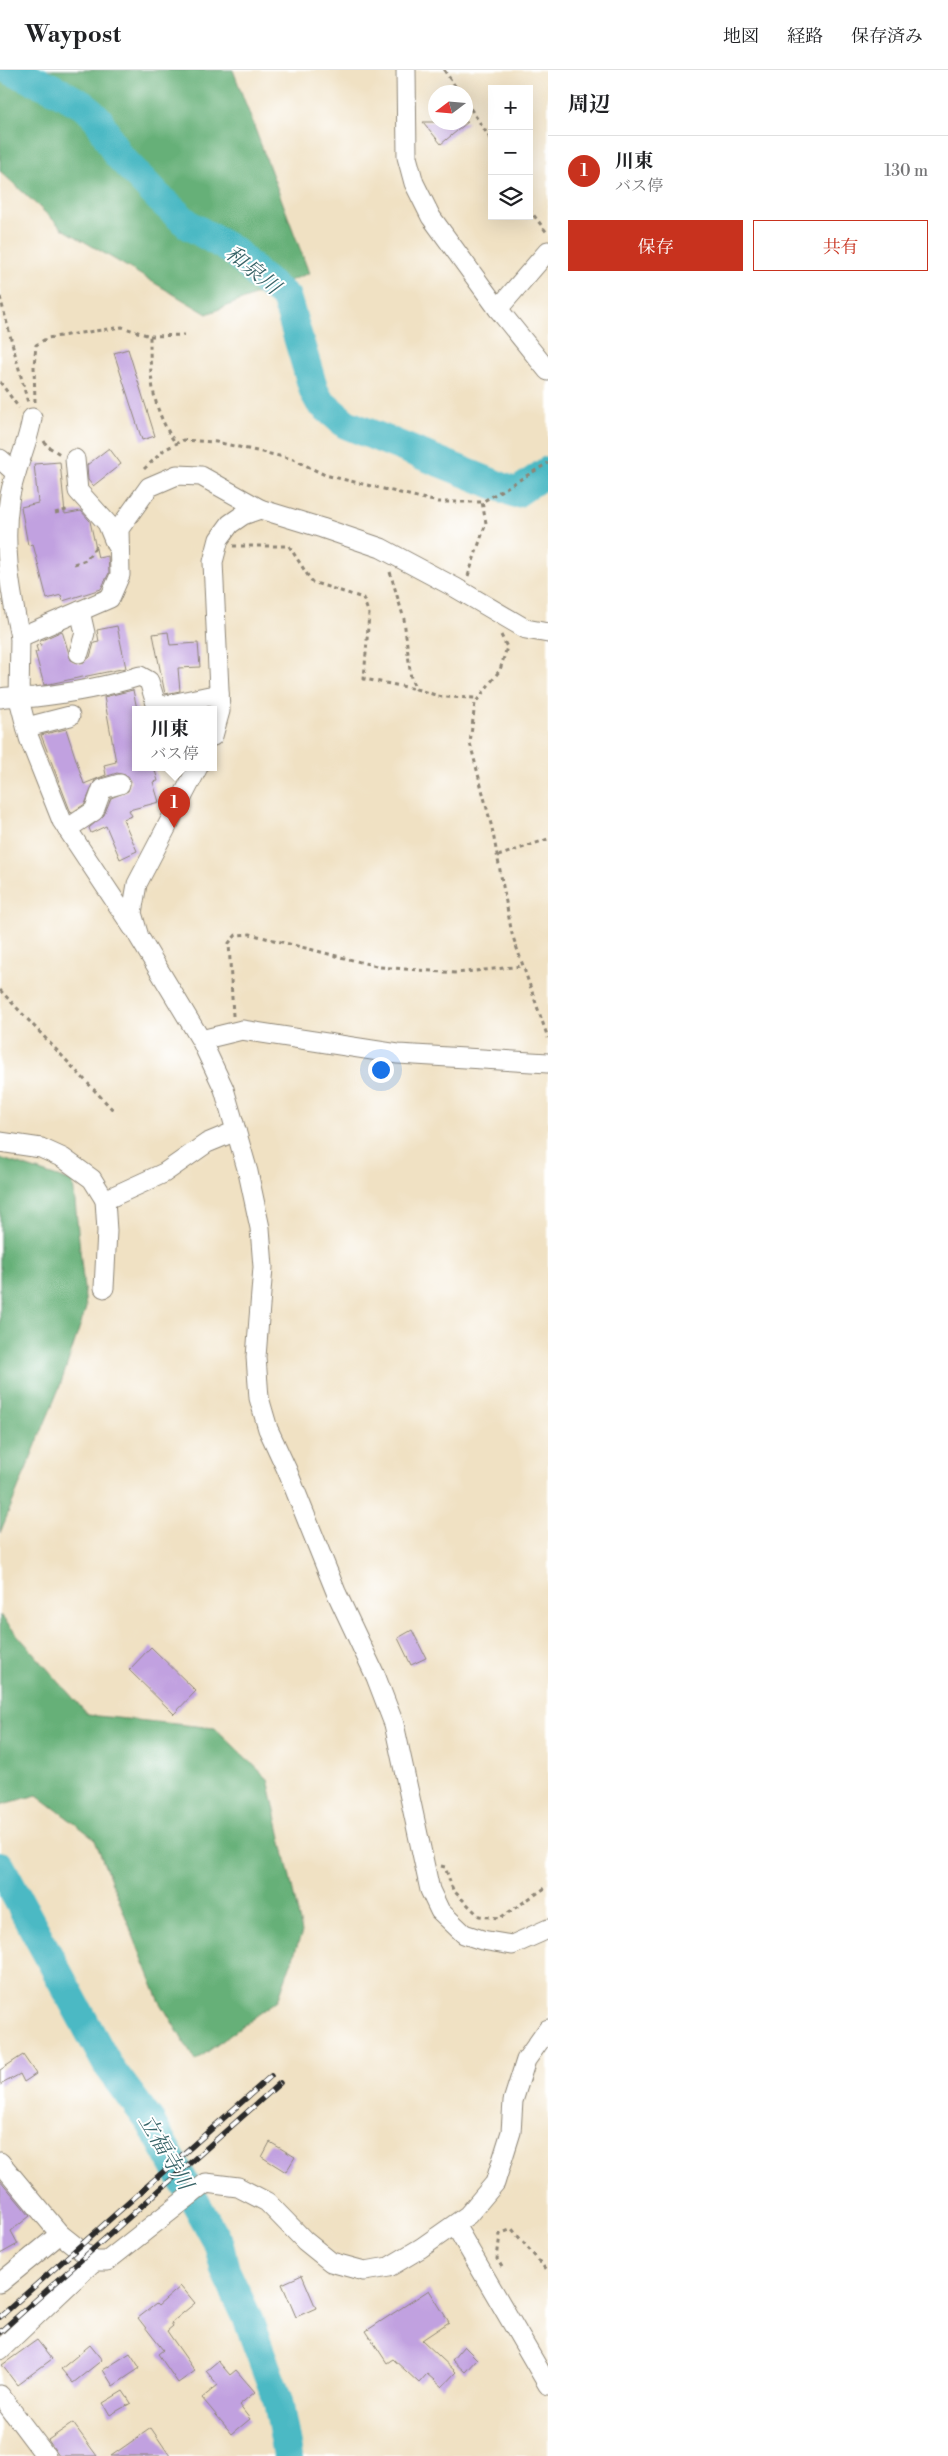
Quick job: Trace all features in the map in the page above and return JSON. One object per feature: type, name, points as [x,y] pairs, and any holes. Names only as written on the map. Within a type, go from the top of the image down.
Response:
[{"type":"street","points":[[406,70],[407,157],[414,183],[431,217],[498,309],[548,371]]},
{"type":"street","points":[[498,309],[548,251]]},
{"type":"street","points":[[8,617],[6,527],[16,473],[32,421]]},
{"type":"street","points":[[0,459],[16,473]]},
{"type":"street","points":[[76,459],[78,491],[107,523],[119,551]]},
{"type":"street","points":[[19,635],[110,598],[120,575],[118,529],[132,507],[149,487],[177,475],[201,476],[260,509],[322,528],[383,550],[484,604],[526,629],[548,633]]},
{"type":"street","points":[[217,722],[220,711],[213,562],[219,538],[230,524],[243,515],[260,509]]},
{"type":"street","points":[[0,601],[19,635],[19,699],[27,727],[67,829],[139,937],[201,1040],[224,1089],[260,1228],[263,1267],[256,1357],[259,1398],[268,1429],[287,1470],[336,1592],[376,1677],[394,1724],[430,1890],[440,1911],[464,1934],[482,1940],[512,1945],[548,1930]]},
{"type":"street","points":[[79,653],[85,634],[80,611]]},
{"type":"street","points":[[0,698],[19,699],[103,688],[140,676],[149,681],[157,706]]},
{"type":"street","points":[[162,706],[219,694]]},
{"type":"street","points":[[27,727],[70,716]]},
{"type":"street","points":[[139,937],[132,913],[137,884],[196,771]]},
{"type":"street","points":[[67,829],[81,817],[94,811],[102,789],[120,784]]},
{"type":"street","points":[[201,1040],[242,1030],[398,1054],[548,1063]]},
{"type":"street","points":[[105,1200],[164,1173],[207,1143],[236,1131]]},
{"type":"street","points":[[0,1142],[41,1148],[63,1158],[92,1179],[105,1200],[107,1231],[104,1288]]},
{"type":"street","points":[[0,2162],[60,2234],[94,2261],[107,2261],[206,2183],[238,2187],[267,2202],[305,2241],[331,2262],[364,2271],[389,2267],[421,2248],[468,2215],[495,2183],[511,2132],[513,2101],[526,2060],[548,2029]]},
{"type":"street","points":[[455,2225],[548,2385]]},
{"type":"street","points":[[0,2283],[60,2234]]},
{"type":"street","points":[[0,2350],[94,2261]]},
{"type":"street","points":[[0,2395],[46,2456]]},
{"type":"path","points":[[444,70],[454,85]]},
{"type":"path","points":[[473,112],[488,135]]},
{"type":"path","points":[[533,214],[548,235]]},
{"type":"path","points":[[0,297],[32,421]]},
{"type":"path","points":[[32,421],[35,399],[34,366],[36,345],[46,338],[122,327],[150,336],[184,335]]},
{"type":"path","points":[[150,336],[150,379],[156,405],[163,425],[176,444]]},
{"type":"path","points":[[0,382],[32,421],[47,446],[76,459]]},
{"type":"path","points":[[138,474],[164,450],[183,440],[216,442],[293,458],[325,474],[438,502],[482,502],[548,463]]},
{"type":"path","points":[[482,502],[486,523],[468,577],[479,592],[507,647],[500,670],[475,702],[470,743],[498,856],[512,934],[548,1038]]},
{"type":"path","points":[[74,564],[86,560],[94,551],[107,523]]},
{"type":"path","points":[[217,547],[289,546],[312,582],[362,598],[369,614],[364,679],[416,689],[442,698],[478,698]]},
{"type":"path","points":[[383,550],[404,618],[411,679],[416,689]]},
{"type":"path","points":[[498,856],[548,839]]},
{"type":"path","points":[[234,1032],[228,943],[236,935],[250,934],[380,967],[456,973],[523,966]]},
{"type":"path","points":[[0,990],[114,1111]]},
{"type":"path","points":[[424,1866],[445,1866],[453,1890],[480,1916],[500,1918],[548,1886]]},
{"type":"path","points":[[506,2275],[498,2259],[500,2234],[512,2229],[548,2272]]},
{"type":"green space","points":[[0,70],[233,70],[309,273],[207,314],[63,229],[0,171]]},
{"type":"green space","points":[[0,1158],[73,1182],[86,1308],[60,1386],[0,1533]]},
{"type":"green space","points":[[0,1615],[88,1715],[215,1728],[268,1779],[302,1932],[278,2000],[195,2061],[159,2000],[94,1838],[37,1795],[0,1805]]},
{"type":"building","points":[[430,130],[458,130],[441,144]]},
{"type":"building","points":[[128,349],[155,436],[142,440],[114,353]]},
{"type":"building","points":[[109,448],[121,464],[93,486],[88,480],[87,465]]},
{"type":"building","points":[[60,462],[65,514],[81,511],[90,521],[98,558],[108,556],[109,573],[101,589],[63,601],[61,595],[47,599],[33,544],[28,545],[21,507],[38,503],[34,464]]},
{"type":"building","points":[[117,626],[126,668],[44,685],[35,652],[38,652],[36,646],[41,645],[40,641],[62,631],[71,660],[81,664],[90,657],[94,643],[99,642],[97,630]]},
{"type":"building","points":[[168,632],[170,645],[198,643],[200,667],[178,668],[180,691],[165,694],[153,634]]},
{"type":"building","points":[[133,690],[136,706],[132,706],[132,771],[155,771],[158,781],[153,782],[159,802],[129,810],[132,816],[123,819],[137,851],[120,859],[106,826],[91,833],[89,828],[104,815],[111,798],[128,791],[131,781],[128,776],[117,773],[95,780],[85,804],[71,813],[41,735],[66,729],[84,784],[106,775],[104,765],[116,762],[104,697]]},
{"type":"building","points":[[412,1630],[426,1658],[411,1665],[398,1638]]},
{"type":"building","points":[[151,1647],[196,1691],[174,1714],[129,1670]]},
{"type":"building","points":[[23,2055],[36,2074],[24,2082],[20,2074],[0,2085],[0,2070]]},
{"type":"building","points":[[270,2142],[295,2157],[286,2172],[262,2157]]},
{"type":"building","points":[[0,2180],[30,2216],[11,2231],[18,2244],[0,2254]]},
{"type":"building","points":[[302,2275],[316,2308],[296,2317],[282,2284]]},
{"type":"building","points":[[181,2286],[195,2303],[171,2323],[173,2326],[167,2331],[195,2371],[178,2383],[158,2354],[163,2350],[138,2318],[156,2304],[158,2306]]},
{"type":"building","points":[[429,2290],[449,2322],[422,2340],[456,2372],[442,2387],[427,2374],[419,2383],[393,2359],[387,2363],[366,2331]]},
{"type":"building","points":[[37,2340],[52,2359],[17,2385],[2,2365]]},
{"type":"building","points":[[90,2345],[102,2360],[73,2383],[61,2369]]},
{"type":"building","points":[[464,2346],[477,2359],[465,2372],[452,2360]]},
{"type":"building","points":[[130,2353],[140,2368],[113,2386],[103,2370]]},
{"type":"building","points":[[218,2361],[230,2375],[236,2370],[255,2392],[239,2405],[250,2419],[232,2434],[202,2398],[218,2385],[206,2371]]},
{"type":"building","points":[[123,2391],[131,2403],[110,2415],[103,2403]]},
{"type":"building","points":[[73,2423],[97,2456],[59,2456],[48,2440]]},
{"type":"building","points":[[151,2428],[170,2456],[111,2456]]},
{"type":"waterway","name":"和泉川","points":[[10,70],[52,88],[86,107],[98,119],[117,154],[159,198],[189,225],[235,252],[259,276],[286,297],[314,391],[320,402],[346,424],[516,493],[548,471]]},
{"type":"waterway","name":"立福寺川","points":[[0,1866],[107,2064],[151,2123],[219,2245],[225,2270],[247,2317],[278,2401],[288,2456]]},
{"type":"railway","points":[[0,2317],[271,2076]]},
{"type":"railway","points":[[0,2332],[280,2083]]},
{"type":"place","name":"川東","points":[[174,828]]}]
